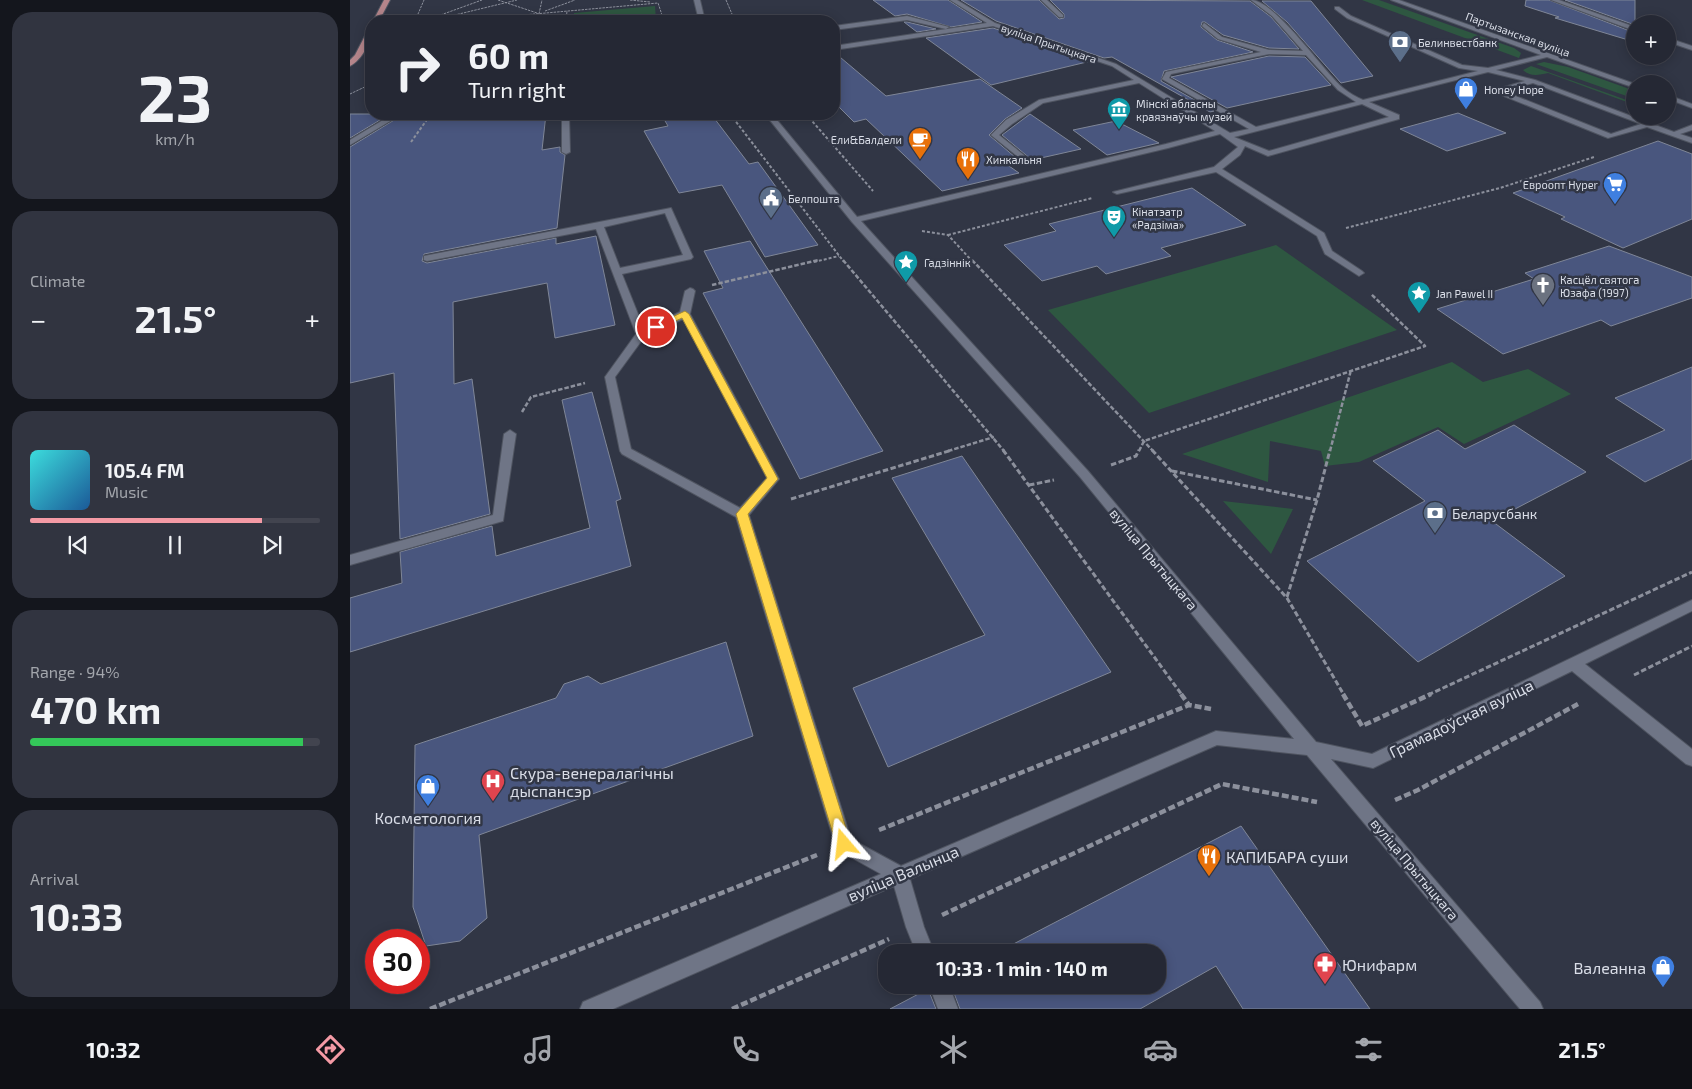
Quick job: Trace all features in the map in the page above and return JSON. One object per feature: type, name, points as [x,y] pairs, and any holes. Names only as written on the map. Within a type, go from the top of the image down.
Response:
[{"type":"main road","points":[[379,15],[387,0]]},
{"type":"main road","points":[[350,64],[358,56],[365,42]]},
{"type":"street","points":[[697,0],[701,15]]},
{"type":"street","points":[[953,0],[993,24]]},
{"type":"street","points":[[1044,0],[1061,16]]},
{"type":"street","points":[[1254,0],[1274,15],[1340,89],[1361,102]]},
{"type":"street","name":"Партызанская вуліца","points":[[1394,0],[1626,83]]},
{"type":"street","points":[[1554,0],[1626,26]]},
{"type":"street","points":[[1337,8],[1349,17],[1461,67],[1489,70],[1533,81],[1626,116]]},
{"type":"street","name":"вуліца Прытыцкага","points":[[840,27],[907,18],[953,28]]},
{"type":"street","name":"вуліца Прытыцкага","points":[[840,47],[953,28],[993,24],[1114,65],[1226,133],[1268,154],[1396,117],[1361,102]]},
{"type":"street","points":[[1204,25],[1220,38],[1269,52]]},
{"type":"street","points":[[1676,43],[1692,48]]},
{"type":"street","points":[[1255,129],[1165,79],[1168,73],[1269,52],[1307,53]]},
{"type":"street","points":[[855,220],[1168,146],[1226,133],[1255,129],[1547,55]]},
{"type":"street","points":[[1027,162],[995,135],[1009,122],[1041,101],[1139,81]]},
{"type":"street","points":[[1533,81],[1496,91],[1610,136],[1645,125]]},
{"type":"street","points":[[1676,100],[1692,106]]},
{"type":"street","points":[[350,143],[388,120]]},
{"type":"street","points":[[565,120],[566,152]]},
{"type":"street","name":"вуліца Прытыцкага","points":[[774,120],[796,150],[877,246],[984,360],[1085,475],[1311,748],[1533,1009]]},
{"type":"street","points":[[1651,125],[1692,140]]},
{"type":"street","points":[[1674,134],[1692,127]]},
{"type":"street","points":[[1117,192],[1217,169],[1225,161],[1238,155],[1242,147],[1226,133]]},
{"type":"street","points":[[1217,169],[1321,235],[1328,252],[1358,273]]},
{"type":"street","points":[[428,258],[599,226],[668,210],[688,257],[616,272]]},
{"type":"street","points":[[599,226],[641,334]]},
{"type":"street","points":[[690,291],[685,314],[773,479],[742,514]]},
{"type":"street","points":[[685,314],[641,334],[610,377],[626,452],[742,514],[844,844],[900,875],[915,927],[922,944]]},
{"type":"street","points":[[350,560],[500,518],[510,434]]},
{"type":"street","name":"Грамадоўская вуліца","points":[[1216,738],[1311,748],[1373,761],[1692,605]]},
{"type":"street","points":[[1574,664],[1692,759]]},
{"type":"street","name":"вуліца Валынца","points":[[590,1009],[1216,738]]},
{"type":"street","points":[[942,994],[948,1009]]},
{"type":"path","points":[[418,15],[424,0]]},
{"type":"path","points":[[441,15],[482,0]]},
{"type":"path","points":[[498,0],[540,14],[575,0]]},
{"type":"path","points":[[456,15],[517,0]]},
{"type":"path","points":[[540,14],[542,0]]},
{"type":"path","points":[[630,0],[658,1]]},
{"type":"path","points":[[649,0],[658,1]]},
{"type":"path","points":[[726,0],[732,15]]},
{"type":"path","points":[[526,15],[658,1]]},
{"type":"path","points":[[658,1],[662,15]]},
{"type":"path","points":[[567,11],[567,15]]},
{"type":"path","points":[[350,93],[365,87]]},
{"type":"path","points":[[412,142],[427,120]]},
{"type":"path","points":[[735,120],[839,256],[994,437],[1189,705]]},
{"type":"path","points":[[1321,235],[1500,188],[1600,155]]},
{"type":"path","points":[[948,235],[1117,192]]},
{"type":"path","points":[[690,291],[839,256]]},
{"type":"path","points":[[1085,475],[1136,456],[1144,441],[1351,369],[1425,346],[1366,289]]},
{"type":"path","points":[[1038,328],[1172,471],[1287,598],[1362,726]]},
{"type":"path","points":[[1287,598],[1317,500],[1351,369]]},
{"type":"path","points":[[510,434],[532,397],[610,377]]},
{"type":"path","points":[[788,500],[994,437]]},
{"type":"path","points":[[1172,471],[1317,500]]},
{"type":"path","points":[[1353,726],[1362,726],[1692,572]]},
{"type":"path","points":[[1367,812],[1418,790],[1605,690],[1692,646]]},
{"type":"path","points":[[430,1009],[1189,705],[1217,710]]},
{"type":"path","points":[[732,1009],[915,927],[1222,784],[1318,803]]},
{"type":"green space","points":[[1362,0],[1379,0],[1514,48],[1521,53],[1519,58]]},
{"type":"green space","points":[[655,6],[656,15],[574,15],[574,13]]},
{"type":"green space","points":[[1544,62],[1568,67],[1626,88],[1626,96],[1536,64]]},
{"type":"green space","points":[[1531,66],[1626,100],[1626,102],[1548,73],[1532,75],[1523,70]]},
{"type":"green space","points":[[1276,245],[1397,330],[1149,413],[1048,310]]},
{"type":"green space","points":[[1452,362],[1483,382],[1528,369],[1571,394],[1464,444],[1438,427],[1359,462],[1325,466],[1321,451],[1270,441],[1268,482],[1182,454]]},
{"type":"green space","points":[[1223,501],[1293,509],[1271,554]]},
{"type":"building","points":[[873,0],[948,0],[982,22],[951,27],[907,14],[895,16]]},
{"type":"building","points":[[961,0],[1039,0],[1059,19],[1064,18],[1064,14],[1050,0],[1250,1],[1271,17],[1299,49],[1269,48],[1223,35],[1205,22],[1202,22],[1201,27],[1217,40],[1253,52],[1164,71],[1161,81],[1214,111],[1210,112],[1112,57],[1104,58],[996,21]]},
{"type":"building","points":[[1526,0],[1549,0],[1626,30],[1626,39],[1555,18],[1559,17],[1525,6]]},
{"type":"building","points":[[1565,0],[1635,0],[1635,15],[1626,15],[1626,22]]},
{"type":"building","points":[[1262,1],[1311,1],[1373,76],[1341,83],[1287,22]]},
{"type":"building","points":[[904,22],[907,22],[936,29],[917,32]]},
{"type":"building","points":[[993,28],[1091,61],[991,85],[926,38]]},
{"type":"building","points":[[1269,56],[1305,57],[1331,85],[1227,108],[1171,77]]},
{"type":"building","points":[[840,57],[886,96],[980,79],[1022,108],[1005,119],[989,135],[1022,163],[1009,166],[1019,173],[942,191],[866,119],[854,122],[840,108]]},
{"type":"building","points":[[1458,113],[1506,133],[1447,151],[1400,129]]},
{"type":"building","points":[[350,114],[365,114],[365,120],[380,120],[350,138]]},
{"type":"building","points":[[1030,114],[1081,149],[1032,160],[1002,135]]},
{"type":"building","points":[[394,120],[545,120],[542,150],[560,147],[560,152],[565,155],[557,228],[424,254],[422,261],[427,263],[556,238],[556,244],[596,236],[615,325],[555,338],[547,283],[453,302],[454,384],[472,379],[490,514],[400,539],[394,373],[350,383],[350,147]]},
{"type":"building","points":[[664,120],[716,120],[749,164],[758,162],[818,245],[765,257],[722,185],[679,193],[644,131],[668,126]]},
{"type":"building","points":[[1116,121],[1159,143],[1107,155],[1073,130]]},
{"type":"building","name":"Евроопт Hyper","points":[[1658,141],[1692,154],[1692,219],[1623,248],[1561,219],[1565,217],[1513,193]]},
{"type":"building","name":"Кінатэатр «Радзіма»","points":[[1192,188],[1246,225],[1161,248],[1171,256],[1106,274],[1097,266],[1042,281],[1004,245],[1056,231],[1049,224]]},
{"type":"building","points":[[750,241],[883,451],[800,479],[703,293],[723,288],[704,251]]},
{"type":"building","name":"Касцёл святога Юзафа (1997)","points":[[1609,246],[1692,277],[1692,298],[1611,326],[1601,320],[1503,354],[1437,309],[1534,279],[1525,273]]},
{"type":"building","points":[[1692,367],[1692,459],[1645,482],[1606,456],[1665,430],[1615,398]]},
{"type":"building","points":[[592,392],[621,499],[616,501],[631,566],[350,652],[350,598],[402,583],[400,552],[492,526],[496,556],[590,528],[562,400]]},
{"type":"building","name":"Беларусбанк","points":[[1514,425],[1586,472],[1492,521],[1565,576],[1418,662],[1307,561],[1425,501],[1373,461],[1438,430],[1465,449]]},
{"type":"building","points":[[962,456],[1111,672],[888,767],[853,688],[985,635],[892,478]]},
{"type":"building","name":"Скура-венералагічны дыспансэр","points":[[726,642],[753,736],[479,835],[487,918],[460,941],[430,945],[430,929],[420,929],[413,907],[415,745],[556,698],[564,684],[588,676],[601,684]]},
{"type":"building","points":[[1241,826],[1370,1009],[1243,1009],[1216,966],[1140,1009],[960,1009],[954,994],[1166,994],[1166,944],[1013,944]]},
{"type":"building","points":[[918,994],[930,994],[936,1009],[890,1009]]},
{"type":"place","name":"Белинвестбанк","points":[[1400,63]]},
{"type":"place","name":"Honey Hope","points":[[1466,110]]},
{"type":"place","name":"Мінскі абласны краязнаўчы музей","points":[[1119,130]]},
{"type":"place","name":"Ели&Балдели","points":[[920,160]]},
{"type":"place","name":"Хинкальня","points":[[968,180]]},
{"type":"place","name":"Евроопт Hyper","points":[[1615,205]]},
{"type":"place","name":"Белпошта","points":[[771,219]]},
{"type":"place","name":"Кінатэатр «Радзіма»","points":[[1114,238]]},
{"type":"place","name":"Гадзіннік","points":[[906,283]]},
{"type":"place","name":"Касцёл святога Юзафа (1997)","points":[[1543,306]]},
{"type":"place","name":"Jan Pawel II","points":[[1419,314]]},
{"type":"place","name":"Беларусбанк","points":[[1435,534]]},
{"type":"place","name":"Скура-венералагічны дыспансэр","points":[[493,802]]},
{"type":"place","name":"Косметология","points":[[428,807]]},
{"type":"place","name":"КАПИБАРА суши","points":[[1209,877]]},
{"type":"place","name":"Юнифарм","points":[[1325,985]]},
{"type":"place","name":"Валеанна","points":[[1663,988]]},
{"type":"route","points":[[656,327],[685,314],[773,479],[742,514],[844,844]]}]
